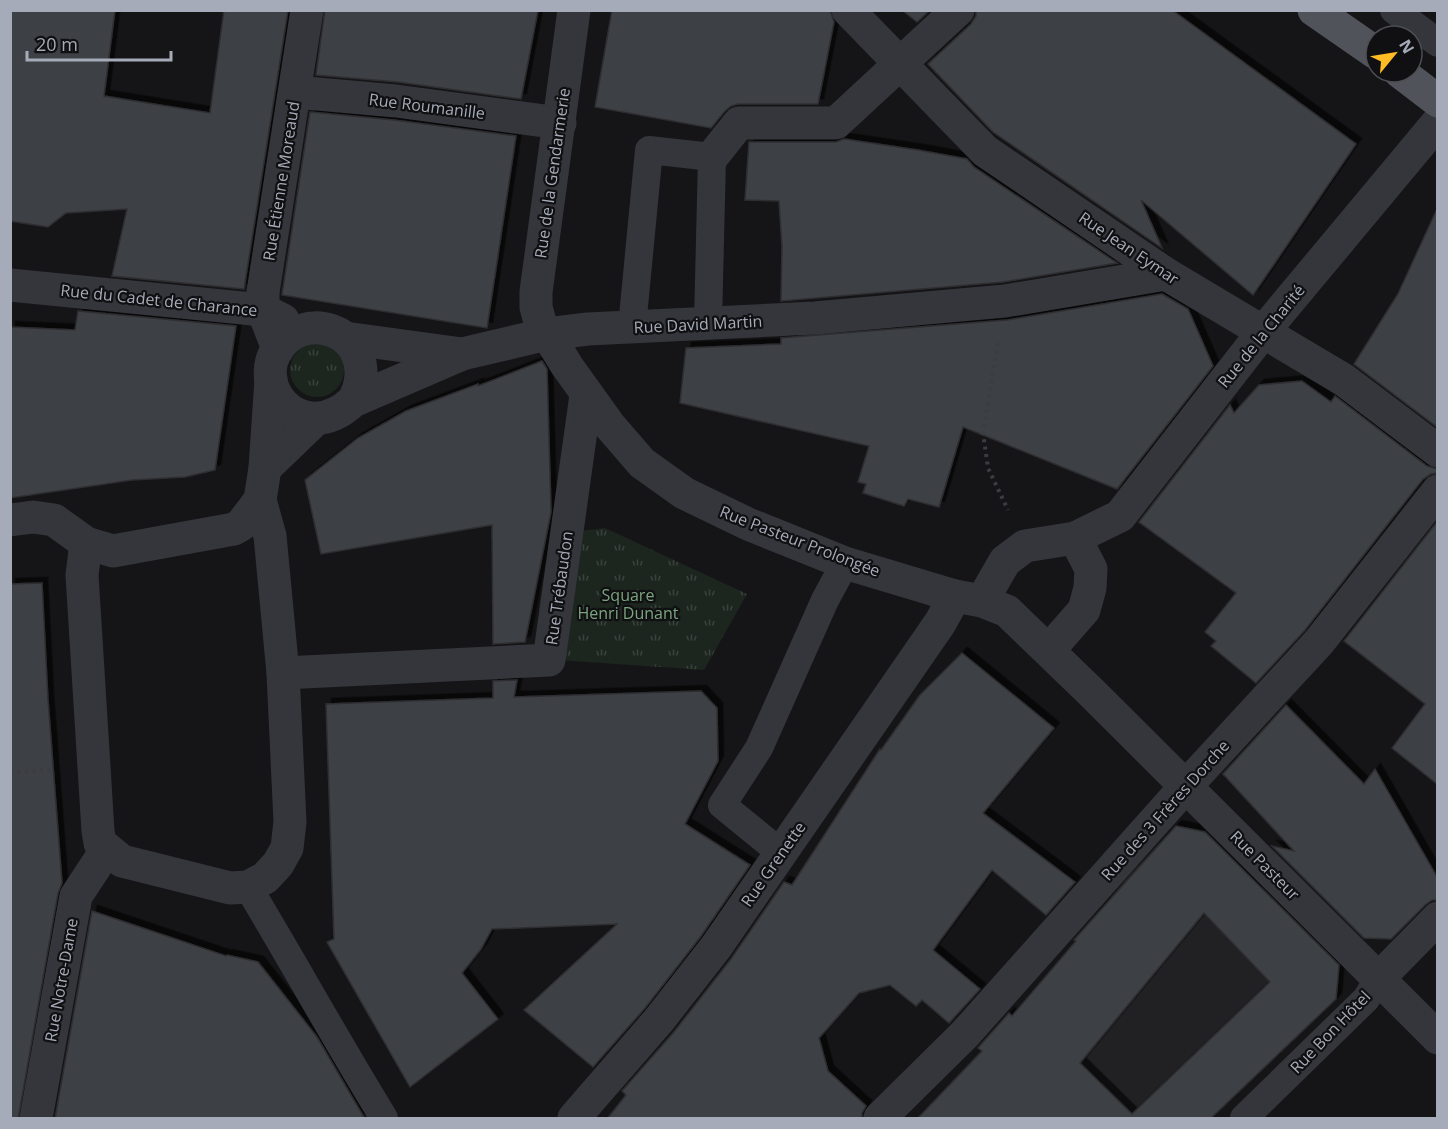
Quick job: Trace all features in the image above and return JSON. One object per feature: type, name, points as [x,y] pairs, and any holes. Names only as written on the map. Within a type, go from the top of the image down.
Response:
[{"type":"main road","points":[[1314,10],[1364,45]]},
{"type":"main road","points":[[1415,84],[1437,101]]},
{"type":"street","name":"Rue Étienne Moreaud","points":[[274,364],[263,310],[263,292],[307,10]]},
{"type":"street","name":"Rue de la Gendarmerie","points":[[547,334],[536,308],[536,292],[574,10]]},
{"type":"street","name":"Rue Jean Eymar","points":[[848,10],[985,151],[1166,274],[1344,380],[1437,451]]},
{"type":"street","points":[[711,158],[739,123],[836,123],[958,10]]},
{"type":"street","name":"Rue Roumanille","points":[[295,92],[396,101],[560,123]]},
{"type":"street","name":"Rue de la Charité","points":[[1025,546],[1075,538],[1120,516],[1263,332],[1437,122]]},
{"type":"street","name":"Rue David Martin","points":[[265,468],[316,419],[330,417],[343,411],[353,401],[462,354],[547,334],[588,328],[814,318],[1005,301],[1166,274]]},
{"type":"street","name":"Rue du Cadet de Charance","points":[[10,285],[263,310],[303,329]]},
{"type":"street","points":[[86,543],[82,576],[100,843],[122,861],[130,864],[230,888],[248,886],[265,878],[278,864],[287,849],[290,822],[284,673],[270,536],[260,500],[274,364],[293,334],[314,327],[325,328],[345,338],[358,356],[362,368],[359,391],[353,401]]},
{"type":"street","name":"Rue Pasteur Prolongée","points":[[547,334],[586,395],[610,426],[642,463],[684,493],[748,524],[845,562],[1006,611],[1092,693]]},
{"type":"street","points":[[345,338],[462,354]]},
{"type":"street","points":[[274,364],[274,391],[282,402],[291,411],[303,417],[316,419]]},
{"type":"street","name":"Rue Trébaudon","points":[[284,673],[549,660],[586,395]]},
{"type":"street","name":"Rue des 3 Frères Dorche","points":[[880,1119],[965,1034],[1179,794],[1319,642],[1437,491]]},
{"type":"street","points":[[10,520],[33,517],[54,520],[86,543],[113,551],[224,532],[241,525],[260,500]]},
{"type":"street","points":[[1049,650],[1084,610],[1090,588],[1091,569],[1075,538]]},
{"type":"street","name":"Rue Grenette","points":[[583,1115],[716,947],[940,623],[968,599],[1005,561],[1025,546]]},
{"type":"street","name":"Rue Pasteur","points":[[1092,693],[1179,794],[1379,978],[1437,1038]]},
{"type":"street","name":"Rue Notre-Dame","points":[[36,1119],[76,896],[107,849]]},
{"type":"street","name":"Rue Bon Hôtel","points":[[1379,978],[1437,918]]},
{"type":"lane","points":[[1394,10],[1437,43]]},
{"type":"lane","points":[[632,327],[649,150],[711,158],[708,323]]},
{"type":"lane","points":[[781,853],[722,806],[759,748],[825,600],[845,562]]},
{"type":"lane","points":[[248,886],[384,1119]]},
{"type":"lane","name":"Rue Bon Hôtel","points":[[1244,1119],[1366,999],[1379,978]]},
{"type":"path","points":[[1005,301],[983,433],[988,468],[1025,546]]},
{"type":"shaded area","points":[[1176,826],[1338,979],[1336,999],[1210,1118],[1078,1118],[1039,986],[1129,875]]},
{"type":"green space","points":[[317,343],[327,345],[336,351],[342,360],[344,370],[342,380],[336,389],[327,395],[317,397],[307,395],[298,389],[292,380],[290,370],[292,360],[298,351],[307,345]]},
{"type":"green space","name":"Square Henri Dunant","points":[[605,528],[747,594],[704,670],[558,660],[580,531]]},
{"type":"building","points":[[10,10],[115,10],[104,96],[210,113],[224,10],[288,10],[244,289],[112,276],[127,209],[66,213],[48,227],[10,221]]},
{"type":"building","points":[[325,10],[538,10],[521,99],[398,82],[316,75]]},
{"type":"building","points":[[612,10],[830,10],[834,22],[818,104],[738,104],[725,111],[711,128],[595,107]]},
{"type":"building","points":[[902,10],[930,10],[917,22]]},
{"type":"building","points":[[976,10],[1172,10],[1356,144],[1253,295],[1141,200],[1162,248],[993,132],[928,64],[971,24],[976,16]]},
{"type":"building","points":[[310,112],[516,136],[487,328],[282,295]]},
{"type":"building","points":[[844,139],[967,159],[974,167],[1117,263],[1003,282],[781,301],[782,247],[779,201],[745,200],[749,142],[836,142]]},
{"type":"building","points":[[1437,209],[1437,427],[1354,364],[1398,294]]},
{"type":"building","points":[[1162,294],[1188,309],[1213,366],[1117,489],[963,427],[939,507],[908,499],[904,506],[863,493],[866,484],[858,482],[869,446],[680,403],[686,348],[781,344],[781,338],[1007,320]]},
{"type":"building","points":[[78,311],[236,326],[215,470],[185,477],[132,480],[10,498],[10,327],[75,330]]},
{"type":"building","points":[[542,361],[547,369],[551,512],[525,642],[493,644],[492,525],[321,554],[305,480],[358,438],[406,411]]},
{"type":"building","points":[[1302,381],[1331,402],[1335,396],[1427,466],[1437,469],[1437,473],[1423,479],[1305,630],[1256,683],[1211,646],[1216,641],[1205,632],[1236,593],[1139,522],[1230,405],[1234,413],[1259,385]]},
{"type":"building","points":[[1437,522],[1437,784],[1392,748],[1425,704],[1344,641]]},
{"type":"building","points":[[42,583],[62,883],[58,893],[18,1119],[10,1119],[10,584]]},
{"type":"building","points":[[962,653],[1054,728],[983,813],[1075,882],[1046,915],[992,870],[933,950],[980,989],[949,1023],[922,1000],[916,1006],[890,985],[859,993],[819,1038],[828,1071],[866,1106],[862,1119],[607,1119],[626,1095],[622,1091],[674,1032],[731,959],[784,882],[792,885],[880,749],[920,695]]},
{"type":"building","points":[[517,680],[514,697],[701,691],[717,708],[718,761],[685,824],[750,865],[701,936],[645,1008],[593,1067],[524,1010],[617,924],[492,929],[481,949],[462,973],[498,1019],[410,1087],[327,942],[334,939],[326,704],[493,698],[493,681]]},
{"type":"building","points":[[1286,705],[1364,784],[1375,769],[1437,877],[1437,900],[1432,900],[1425,905],[1391,939],[1364,938],[1272,846],[1294,851],[1223,774]]},
{"type":"building","points":[[1176,826],[1205,832],[1339,965],[1336,999],[1210,1119],[917,1119],[982,1051],[978,1048],[1009,1013],[1012,1016],[1076,941],[1074,940]],"holes":[[[1204,913],[1270,982],[1132,1114],[1080,1063]]]},
{"type":"building","points":[[92,911],[226,956],[258,962],[317,1037],[365,1119],[55,1119]]}]
